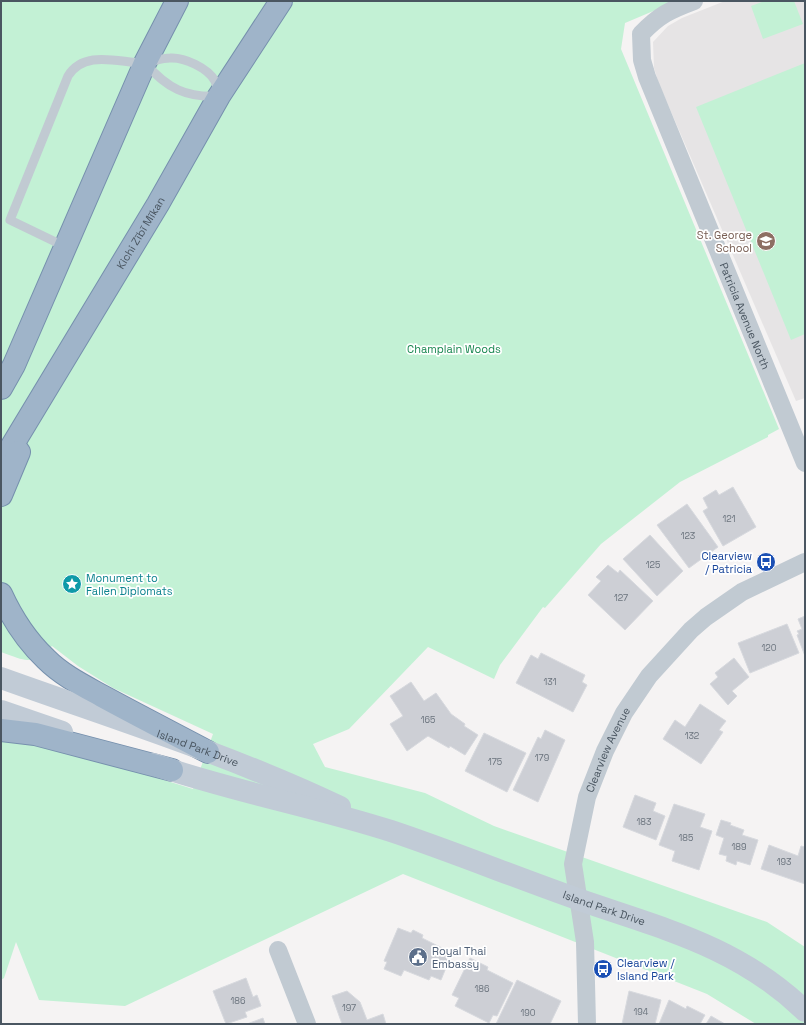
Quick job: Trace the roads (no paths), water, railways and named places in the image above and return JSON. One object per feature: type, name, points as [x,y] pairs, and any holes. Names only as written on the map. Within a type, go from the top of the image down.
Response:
[{"type":"highway","points":[[1,388],[14,365],[145,63],[177,1]]},
{"type":"highway","name":"Kichi Zībī Mīkan","points":[[1,464],[158,204],[219,96],[281,1]]},
{"type":"highway","points":[[1,360],[43,299]]},
{"type":"highway","points":[[1,495],[10,472],[65,358]]},
{"type":"highway","points":[[1,594],[12,617],[22,633],[46,659],[60,671],[119,706],[208,752]]},
{"type":"highway","points":[[1,730],[35,734],[172,770]]},
{"type":"main road","name":"Island Park Drive","points":[[1,678],[208,752],[292,784],[390,831]]},
{"type":"main road","name":"Island Park Drive","points":[[1,711],[172,770],[390,831],[580,900],[671,930],[727,954],[766,978],[805,1011]]},
{"type":"street","name":"Patricia Avenue North","points":[[694,1],[670,10],[656,19],[641,34],[642,60],[647,77],[805,463]]},
{"type":"street","name":"Clearview Avenue","points":[[587,1024],[585,942],[580,900],[573,864],[587,797],[605,751],[636,695],[662,660],[706,617],[742,592],[805,562]]},
{"type":"street","points":[[278,950],[307,1024]]},
{"type":"lane","points":[[66,247],[10,220],[68,76],[80,63],[90,59],[145,63],[170,58],[195,65],[208,73],[215,81],[219,96],[204,97],[182,92],[159,78],[145,63]]},
{"type":"place","name":"St. George School","points":[[766,241]]},
{"type":"place","name":"Clearview / Patricia","points":[[766,562]]},
{"type":"place","name":"Monument to Fallen Diplomats","points":[[72,584]]},
{"type":"place","name":"Royal Thai Embassy","points":[[418,957]]},
{"type":"place","name":"Clearview / Island Park","points":[[603,969]]},
{"type":"park label","name":"Champlain Woods","points":[[454,349]]}]
